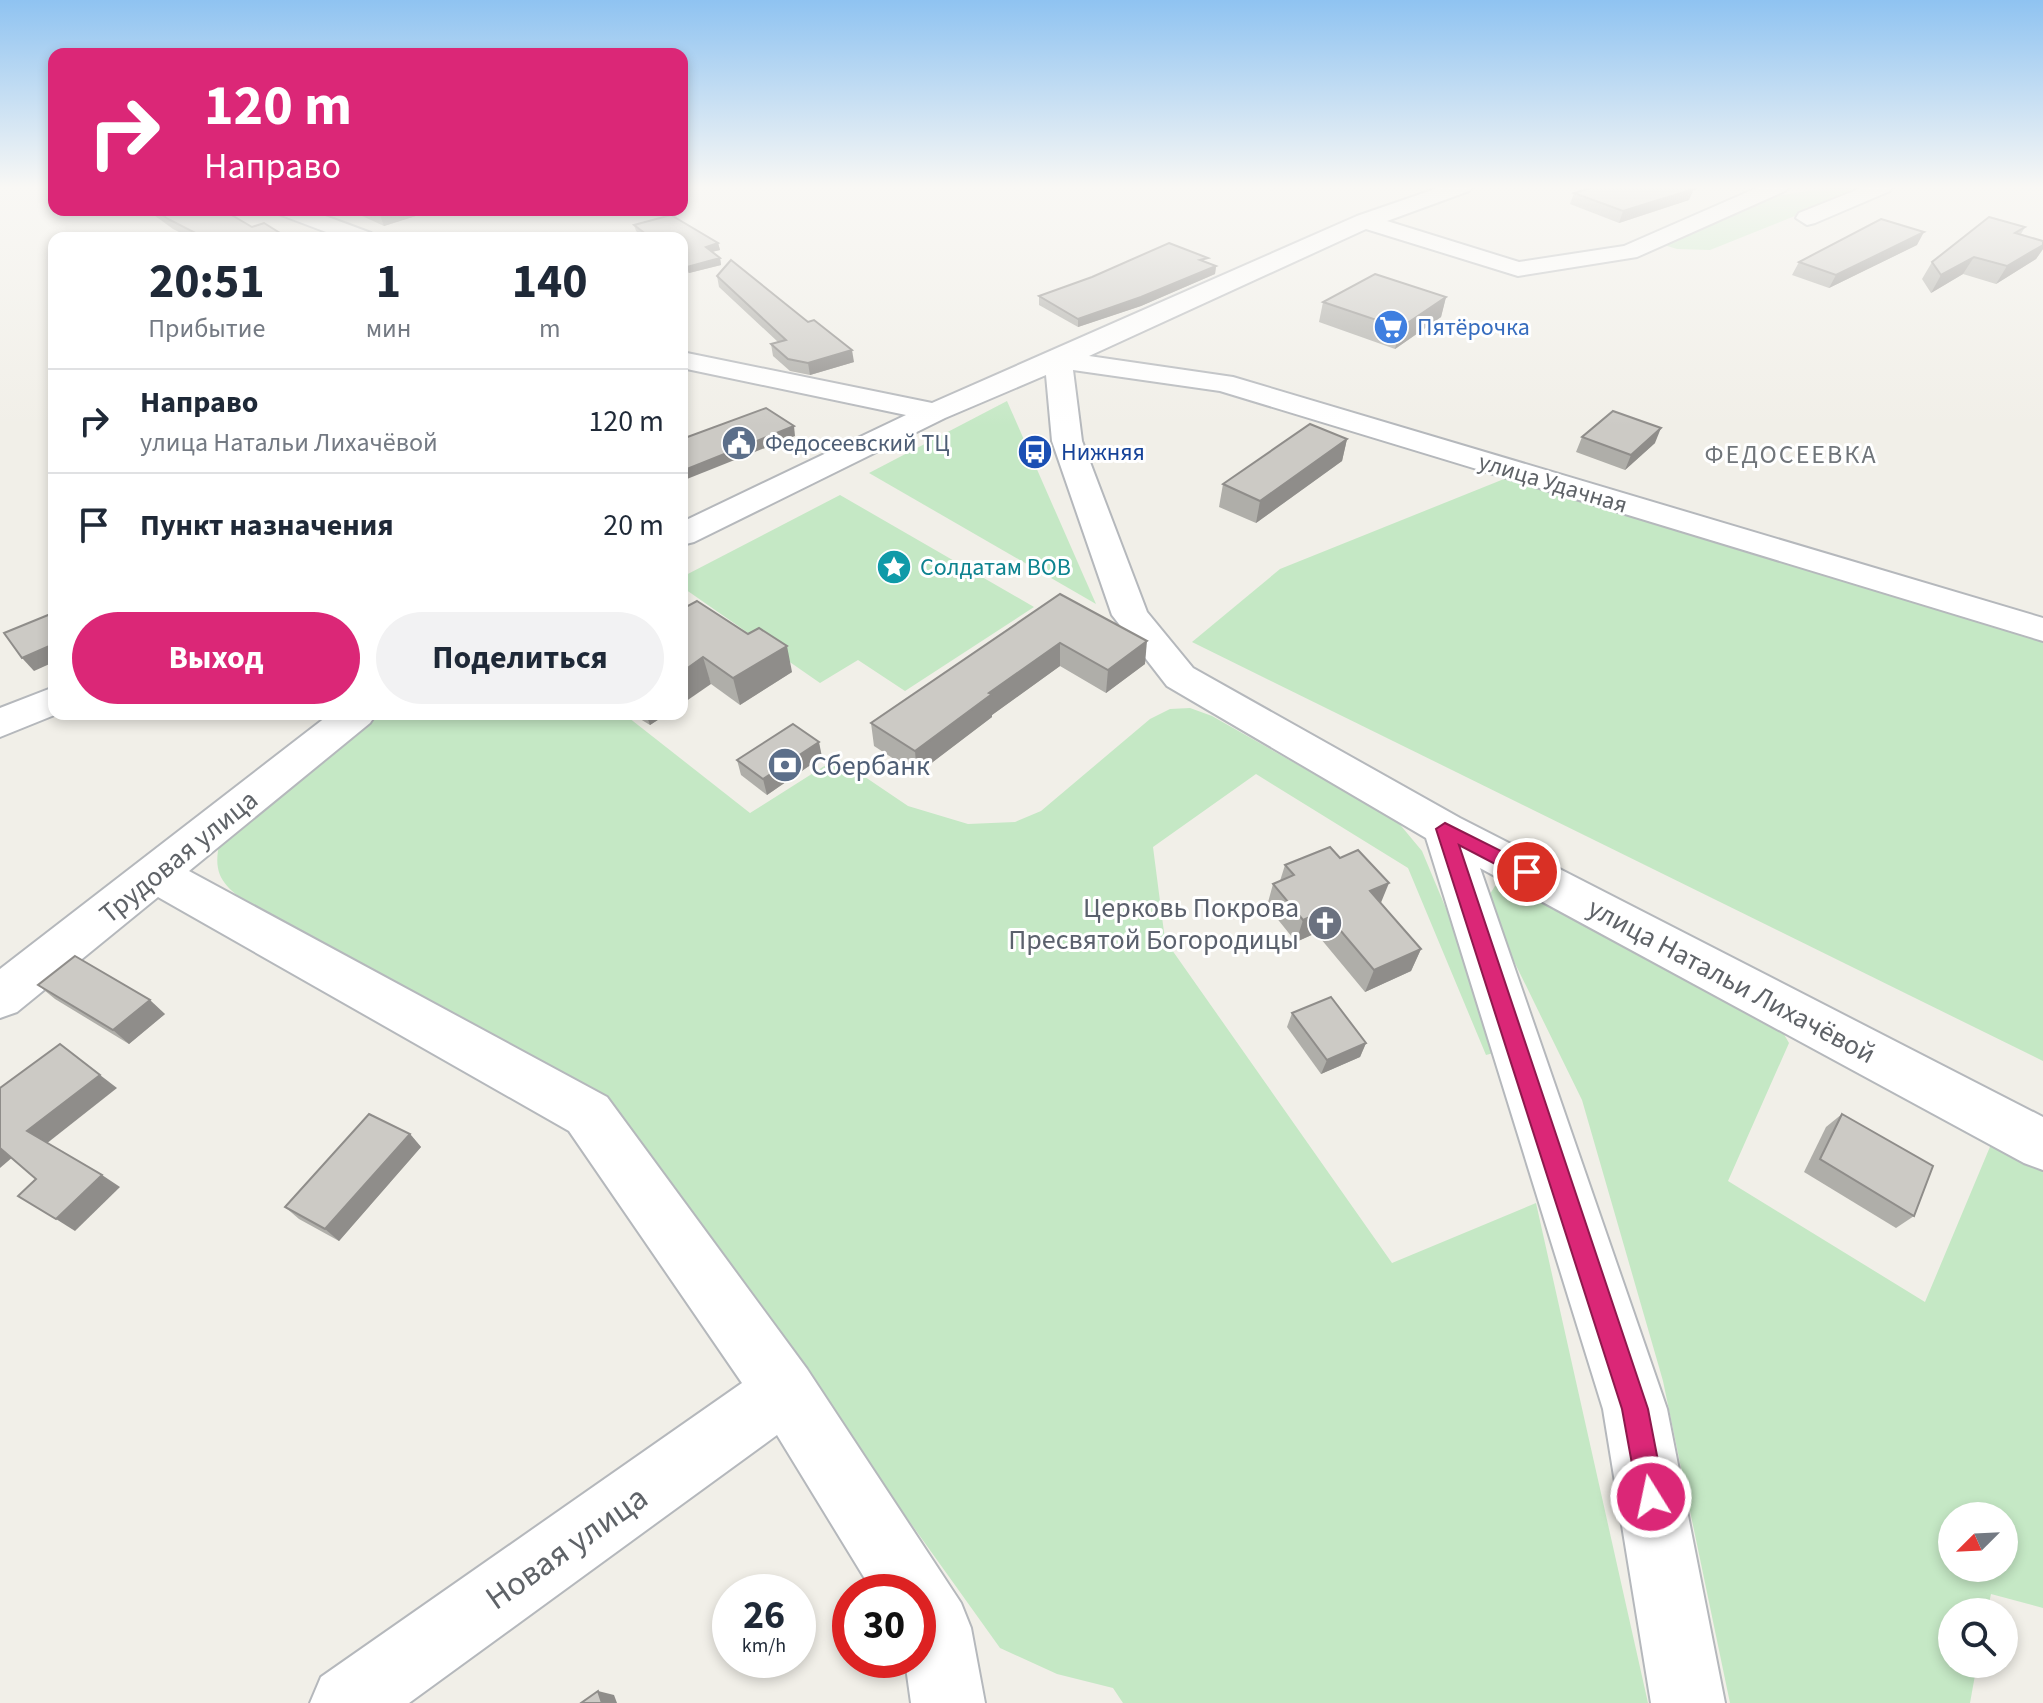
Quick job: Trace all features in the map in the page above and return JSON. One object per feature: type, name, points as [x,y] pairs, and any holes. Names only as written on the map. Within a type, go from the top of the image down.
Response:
[{"type":"street","points":[[688,532],[935,412],[1265,266]]},
{"type":"street","points":[[1510,266],[1518,269],[1534,266]]},
{"type":"street","name":"улица Удачная","points":[[1058,360],[1223,383],[2043,630]]},
{"type":"street","name":"улица Натальи Лихачёвой","points":[[1058,360],[1067,441],[1130,615],[1180,677],[1445,829],[2043,1145]]},
{"type":"street","points":[[688,368],[935,412]]},
{"type":"street","points":[[0,724],[48,703]]},
{"type":"street","name":"Трудовая улица","points":[[0,997],[348,720]]},
{"type":"street","points":[[1445,829],[1635,1409],[1688,1703]]},
{"type":"street","points":[[155,874],[588,1114],[785,1391],[902,1574]]},
{"type":"street","name":"Новая улица","points":[[347,1703],[785,1391]]},
{"type":"street","points":[[936,1628],[948,1703]]},
{"type":"green space","points":[[1007,401],[1096,604],[869,473]]},
{"type":"green space","points":[[1504,479],[2043,622],[2043,1061],[1192,642],[1280,569]]},
{"type":"green space","points":[[840,495],[1034,607],[905,691],[858,660],[820,683],[688,591],[688,574]]},
{"type":"green space","points":[[1190,708],[1212,716],[1397,821],[1422,851],[1505,1050],[1486,1055],[1408,868],[1256,774],[1153,847],[1165,940],[1392,1263],[1536,1203],[1648,1703],[1123,1703],[1113,1688],[1057,1674],[1000,1648],[605,1096],[253,907],[228,887],[217,864],[220,841],[364,720],[632,720],[750,813],[837,758],[908,806],[968,824],[1015,822],[1041,811],[1150,719],[1170,709]]},
{"type":"green space","points":[[1495,886],[1514,886],[1778,1024],[1789,1043],[1728,1181],[1925,1302],[1992,1142],[2043,1169],[2043,1608],[2018,1601],[2018,1598],[1991,1594],[1990,1598],[1938,1598],[1938,1678],[1974,1678],[1970,1703],[1730,1703],[1663,1381],[1582,1100],[1485,902]]},
{"type":"building","points":[[725,266],[739,266],[808,322],[814,320],[852,350],[808,363],[788,359],[771,344],[786,340],[717,276]]},
{"type":"building","points":[[1116,266],[1215,266],[1078,319],[1039,296]]},
{"type":"building","points":[[1812,266],[1853,266],[1836,275]]},
{"type":"building","points":[[1935,266],[1957,266],[1941,275]]},
{"type":"building","points":[[1375,274],[1446,297],[1400,328],[1323,302]]},
{"type":"building","points":[[766,408],[794,426],[688,469],[688,437]]},
{"type":"building","points":[[1613,411],[1661,428],[1631,455],[1582,437]]},
{"type":"building","points":[[1310,424],[1347,439],[1260,501],[1223,484]]},
{"type":"building","points":[[1060,594],[1147,641],[1108,670],[1060,643],[915,751],[871,723]]},
{"type":"building","points":[[697,601],[748,634],[759,628],[787,646],[733,678],[703,657],[688,668],[688,606]]},
{"type":"building","points":[[48,615],[48,647],[22,658],[4,633]]},
{"type":"building","points":[[793,724],[819,742],[763,779],[737,760]]},
{"type":"building","points":[[1330,847],[1340,858],[1358,850],[1389,883],[1370,891],[1421,949],[1374,970],[1324,911],[1303,920],[1273,884],[1294,875],[1285,865]]},
{"type":"building","points":[[75,956],[150,1000],[113,1030],[38,985]]},
{"type":"building","points":[[1331,997],[1366,1043],[1327,1060],[1292,1013]]},
{"type":"building","points":[[60,1044],[100,1075],[27,1131],[102,1175],[56,1219],[18,1196],[36,1179],[0,1148],[0,1088]]},
{"type":"building","points":[[369,1114],[410,1134],[325,1229],[285,1207]]},
{"type":"building","points":[[1842,1114],[1933,1166],[1914,1216],[1820,1159]]},
{"type":"building","points":[[598,1691],[602,1703],[581,1703]]},
{"type":"place","name":"Пятёрочка","points":[[1391,327]]},
{"type":"place","name":"Федосеевский ТЦ","points":[[739,443]]},
{"type":"place","name":"Нижняя","points":[[1035,452]]},
{"type":"place","name":"Солдатам ВОВ","points":[[894,567]]},
{"type":"place","name":"Сбербанк","points":[[785,765]]},
{"type":"place","name":"Церковь Покрова Пресвятой Богородицы","points":[[1325,923]]},
{"type":"district","name":"ФЕДОСЕЕВКА","points":[[1791,454]]},
{"type":"route","points":[[1527,872],[1445,829],[1635,1409],[1651,1497]]}]
